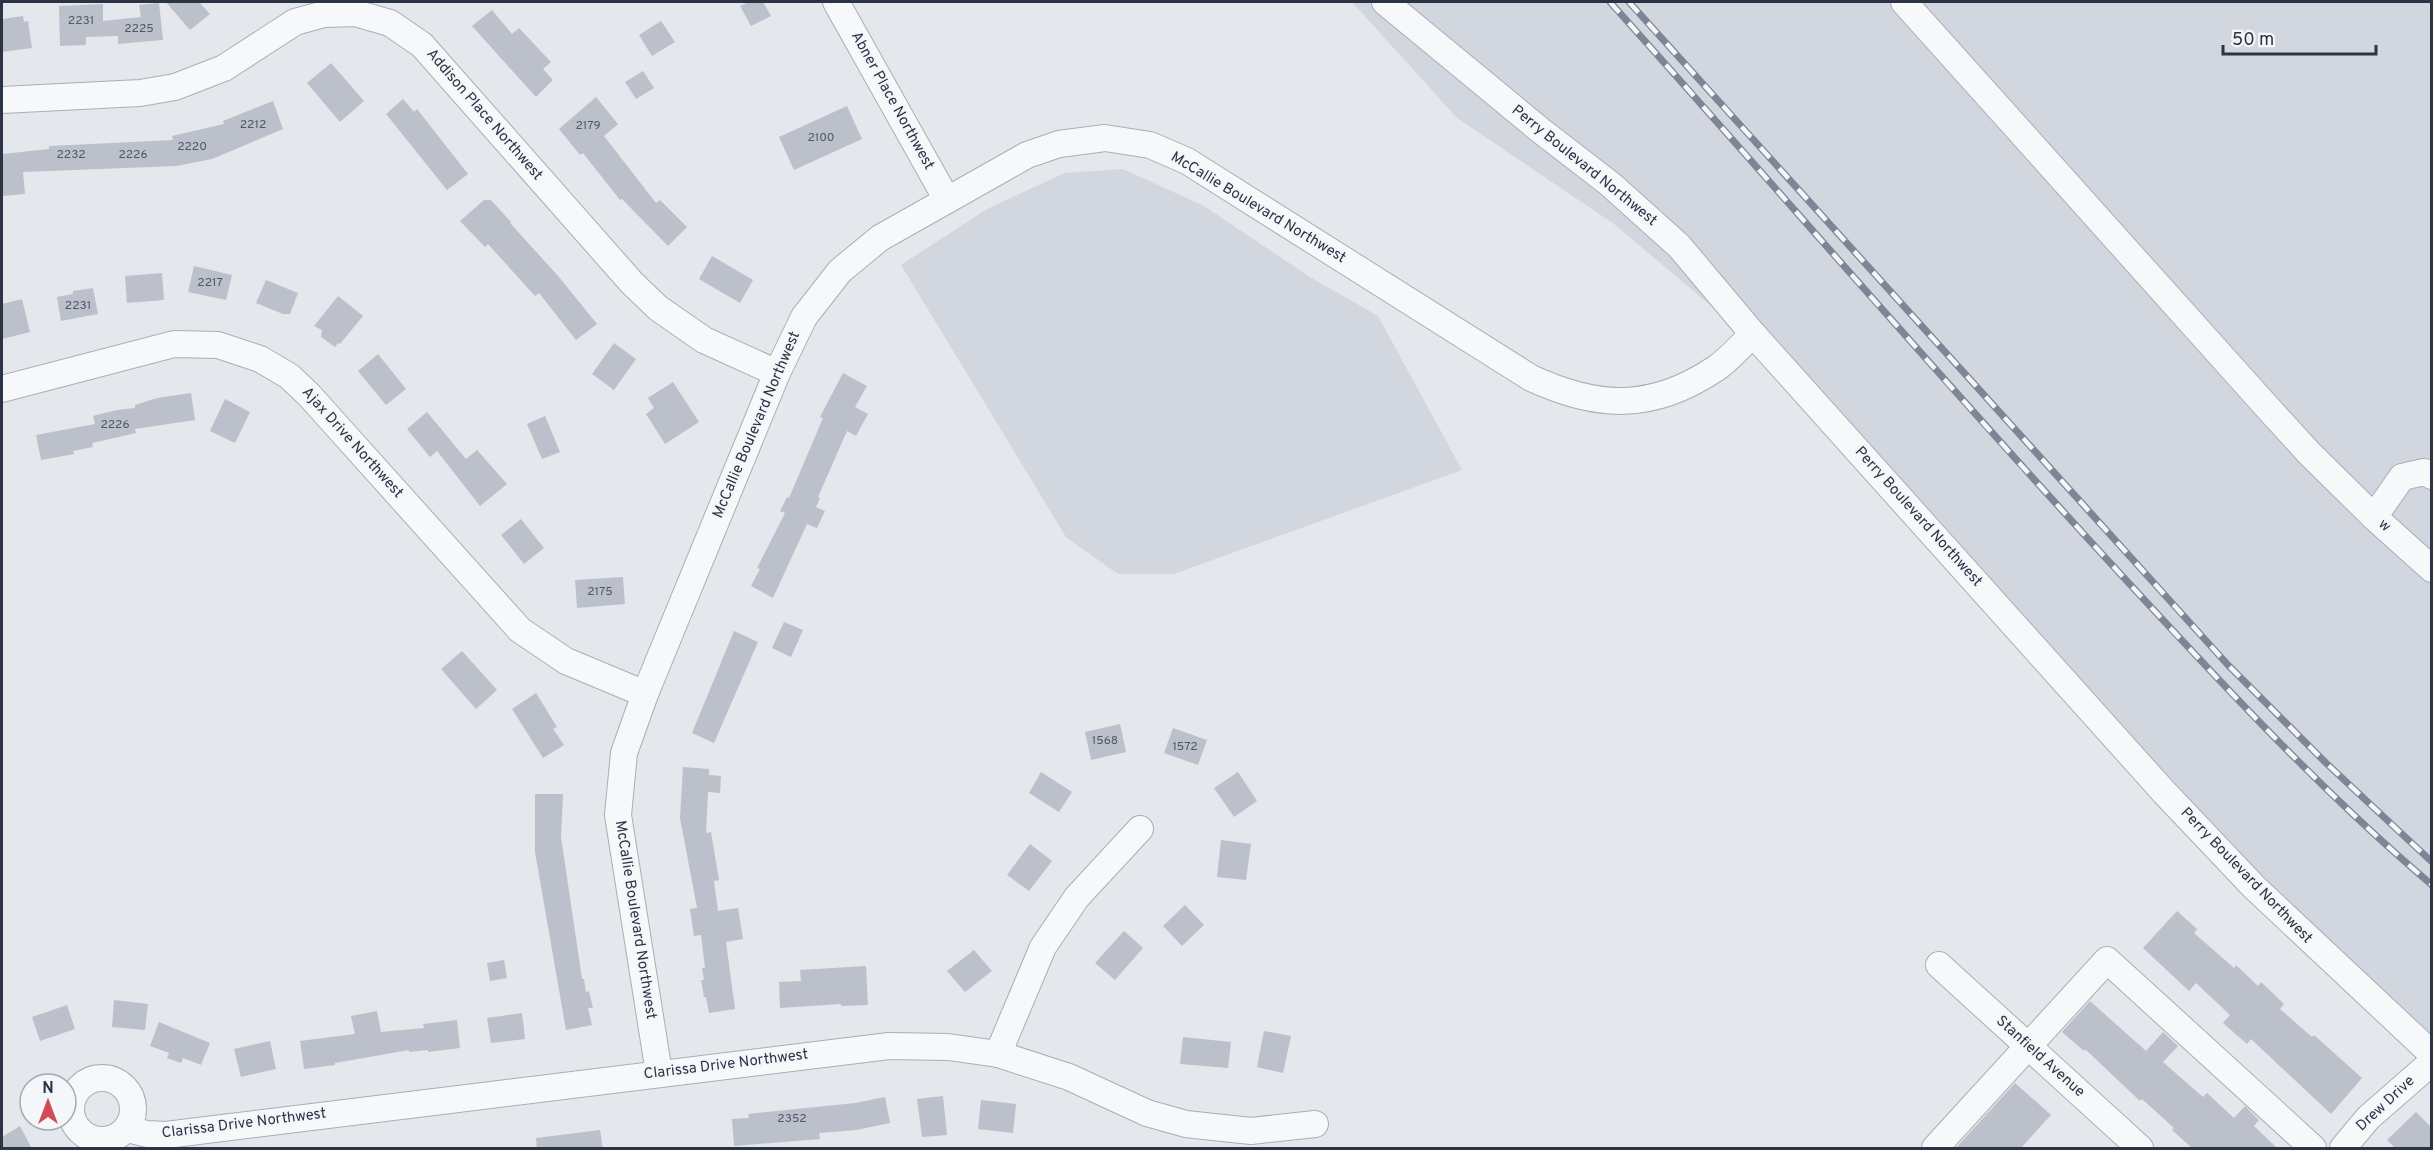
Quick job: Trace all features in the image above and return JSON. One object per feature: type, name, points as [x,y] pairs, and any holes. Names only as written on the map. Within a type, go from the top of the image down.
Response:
[{"type":"street","name":"Abner Place Northwest","points":[[836,2],[947,200]]},
{"type":"street","name":"Perry Boulevard Northwest","points":[[1385,2],[1540,130],[1610,184],[1679,246],[1753,334],[2172,800],[2262,895],[2432,1054]]},
{"type":"street","points":[[1904,2],[2266,407],[2374,517]]},
{"type":"street","name":"Addison Place Northwest","points":[[2,100],[140,93],[175,87],[224,68],[295,22],[324,14],[355,13],[390,23],[422,45],[624,274],[658,309],[704,340],[777,373]]},
{"type":"street","name":"McCallie Boulevard Northwest","points":[[659,1073],[618,815],[624,753],[645,694],[777,373],[804,317],[840,271],[880,238],[1027,155],[1059,144],[1105,138],[1150,145],[1187,161],[1530,378],[1562,393],[1590,400],[1637,401],[1676,391],[1717,368],[1753,334]]},
{"type":"street","name":"Ajax Drive Northwest","points":[[2,388],[174,344],[218,345],[260,359],[289,376],[309,395],[520,630],[566,662],[645,694]]},
{"type":"street","name":"w","points":[[2432,476],[2424,472],[2402,477],[2374,517],[2432,569]]},
{"type":"street","points":[[998,1054],[1043,947],[1077,897],[1140,829]]},
{"type":"street","points":[[1935,1149],[2027,1045],[2108,960],[2313,1149]]},
{"type":"street","name":"Stanfield Avenue","points":[[1939,965],[2140,1149]]},
{"type":"street","name":"Clarissa Drive Northwest","points":[[127,1129],[147,1134],[166,1135],[889,1046],[948,1047],[998,1054],[1069,1077],[1147,1113],[1186,1124],[1251,1131],[1314,1124]]},
{"type":"street","name":"Drew Drive","points":[[2343,1149],[2368,1118],[2432,1062]]},
{"type":"shaded area","points":[[1352,2],[2431,2],[2431,1062],[1774,359],[1614,224],[1457,118]]},
{"type":"shaded area","points":[[1123,169],[1204,206],[1310,277],[1378,316],[1462,470],[1174,574],[1118,574],[1066,537],[901,265],[987,209],[1065,173]]},
{"type":"building","points":[[166,2],[199,2],[210,14],[190,30]]},
{"type":"building","points":[[749,2],[763,2],[771,16],[751,26],[740,6]]},
{"type":"building","points":[[159,3],[163,40],[118,44],[118,36],[86,37],[86,45],[60,46],[59,6],[103,4],[103,21],[141,17],[139,5]]},
{"type":"building","points":[[492,10],[512,34],[519,28],[551,62],[543,69],[553,80],[536,97],[472,26]]},
{"type":"building","points":[[23,16],[24,22],[28,21],[32,48],[2,52],[2,19]]},
{"type":"building","points":[[661,21],[675,42],[652,56],[639,35]]},
{"type":"building","points":[[331,63],[364,101],[340,122],[307,83]]},
{"type":"building","points":[[643,71],[654,88],[636,99],[625,82]]},
{"type":"building","points":[[596,97],[618,124],[604,136],[656,203],[660,200],[687,227],[668,246],[622,199],[620,200],[583,153],[580,155],[559,129]]},
{"type":"building","points":[[403,99],[414,112],[417,109],[468,174],[447,190],[386,114]]},
{"type":"building","points":[[273,101],[283,129],[212,159],[176,166],[23,172],[25,194],[2,196],[2,154],[49,149],[49,146],[173,140],[172,136],[224,124],[223,121]]},
{"type":"building","points":[[847,106],[862,139],[794,170],[779,137]]},
{"type":"building","points":[[484,200],[491,200],[597,324],[576,340],[539,293],[535,296],[488,244],[485,247],[460,221]]},
{"type":"building","points":[[712,256],[753,280],[740,303],[699,279]]},
{"type":"building","points":[[194,266],[232,275],[226,300],[188,292]]},
{"type":"building","points":[[162,273],[164,300],[127,303],[125,276]]},
{"type":"building","points":[[266,280],[298,293],[290,314],[283,314],[256,303]]},
{"type":"building","points":[[93,288],[98,314],[61,321],[57,297],[73,294],[73,291]]},
{"type":"building","points":[[338,296],[363,316],[335,347],[321,337],[322,330],[314,326]]},
{"type":"building","points":[[22,299],[30,332],[2,339],[2,304]]},
{"type":"building","points":[[614,343],[636,359],[614,390],[592,374]]},
{"type":"building","points":[[378,354],[406,389],[386,405],[358,371]]},
{"type":"building","points":[[843,373],[867,386],[855,407],[868,414],[856,436],[847,431],[818,497],[820,498],[816,507],[825,511],[817,528],[807,524],[773,598],[751,586],[760,569],[757,568],[785,513],[780,511],[787,497],[789,498],[823,418],[820,417]]},
{"type":"building","points":[[673,382],[699,422],[665,444],[646,414],[654,408],[648,398]]},
{"type":"building","points":[[191,393],[195,420],[135,429],[136,433],[92,443],[93,447],[73,451],[74,454],[41,460],[36,435],[95,424],[93,416],[135,408],[135,405],[157,398]]},
{"type":"building","points":[[225,399],[250,412],[235,443],[210,431]]},
{"type":"building","points":[[427,412],[466,459],[477,450],[507,484],[480,506],[437,451],[430,457],[407,429]]},
{"type":"building","points":[[545,416],[560,452],[542,459],[527,424]]},
{"type":"building","points":[[521,519],[544,548],[524,564],[501,535]]},
{"type":"building","points":[[623,577],[625,604],[577,608],[575,580]]},
{"type":"building","points":[[784,622],[803,630],[791,657],[772,648]]},
{"type":"building","points":[[734,631],[758,642],[714,743],[692,733]]},
{"type":"building","points":[[462,651],[497,690],[476,709],[441,669]]},
{"type":"building","points":[[536,693],[557,727],[553,729],[564,745],[543,758],[512,709]]},
{"type":"building","points":[[1120,724],[1126,752],[1091,760],[1085,732]]},
{"type":"building","points":[[1173,728],[1207,740],[1198,765],[1164,753]]},
{"type":"building","points":[[683,767],[709,769],[709,775],[721,776],[720,793],[708,792],[706,833],[711,832],[719,880],[714,881],[718,911],[738,908],[743,939],[726,942],[735,1009],[709,1013],[706,997],[704,997],[701,980],[704,980],[702,968],[705,968],[701,935],[694,936],[690,909],[697,908],[680,818]]},
{"type":"building","points":[[1041,772],[1072,792],[1059,812],[1029,793]]},
{"type":"building","points":[[1238,772],[1257,801],[1234,817],[1214,788]]},
{"type":"building","points":[[535,794],[563,794],[561,837],[582,979],[584,979],[586,992],[589,991],[593,1008],[588,1008],[592,1025],[566,1030],[535,852]]},
{"type":"building","points":[[1221,840],[1251,844],[1246,880],[1217,877]]},
{"type":"building","points":[[1030,844],[1052,861],[1029,891],[1007,875]]},
{"type":"building","points":[[1185,905],[1204,925],[1182,946],[1163,926]]},
{"type":"building","points":[[2177,911],[2197,929],[2194,933],[2234,968],[2236,965],[2258,986],[2261,982],[2284,1004],[2280,1009],[2312,1037],[2314,1035],[2362,1078],[2331,1114],[2251,1039],[2247,1044],[2223,1023],[2230,1015],[2196,983],[2189,991],[2143,948]]},
{"type":"building","points":[[1124,931],[1143,948],[1115,980],[1095,963]]},
{"type":"building","points":[[974,950],[992,971],[965,992],[947,971]]},
{"type":"building","points":[[504,960],[507,978],[490,981],[487,963]]},
{"type":"building","points":[[866,966],[868,1005],[841,1006],[841,1004],[780,1008],[779,982],[801,981],[800,970]]},
{"type":"building","points":[[114,1000],[148,1004],[145,1030],[112,1027]]},
{"type":"building","points":[[2090,1001],[2146,1051],[2163,1032],[2178,1046],[2163,1062],[2203,1097],[2207,1093],[2234,1118],[2245,1106],[2259,1120],[2254,1126],[2278,1149],[2193,1149],[2142,1099],[2140,1101],[2085,1049],[2084,1051],[2062,1032]]},
{"type":"building","points":[[67,1005],[75,1029],[40,1041],[32,1017]]},
{"type":"building","points":[[377,1011],[381,1032],[424,1028],[423,1024],[457,1020],[460,1048],[428,1052],[428,1050],[409,1052],[409,1050],[304,1069],[300,1041],[355,1034],[351,1016]]},
{"type":"building","points":[[522,1013],[525,1039],[491,1043],[487,1018]]},
{"type":"building","points":[[159,1022],[210,1043],[201,1065],[183,1058],[181,1063],[167,1058],[169,1053],[150,1046]]},
{"type":"building","points":[[1264,1031],[1291,1036],[1283,1073],[1257,1067]]},
{"type":"building","points":[[1183,1037],[1231,1042],[1228,1068],[1180,1064]]},
{"type":"building","points":[[270,1041],[276,1069],[241,1077],[234,1049]]},
{"type":"building","points":[[2015,1083],[2051,1115],[2020,1149],[1955,1149]]},
{"type":"building","points":[[943,1096],[947,1135],[922,1137],[917,1099]]},
{"type":"building","points":[[885,1097],[890,1123],[856,1130],[819,1133],[820,1139],[734,1146],[732,1119],[749,1118],[748,1114],[855,1103]]},
{"type":"building","points":[[981,1100],[1016,1104],[1013,1133],[978,1129]]},
{"type":"building","points":[[2416,1112],[2432,1128],[2432,1149],[2396,1149],[2387,1140]]},
{"type":"building","points":[[18,1127],[18,1132],[23,1132],[32,1149],[2,1149],[2,1137]]},
{"type":"building","points":[[600,1130],[603,1149],[537,1149],[536,1138]]},
{"type":"railway","points":[[1610,2],[1978,417],[2181,640],[2345,807],[2432,885]]},
{"type":"railway","points":[[1629,2],[2228,665],[2326,763],[2432,862]]}]
